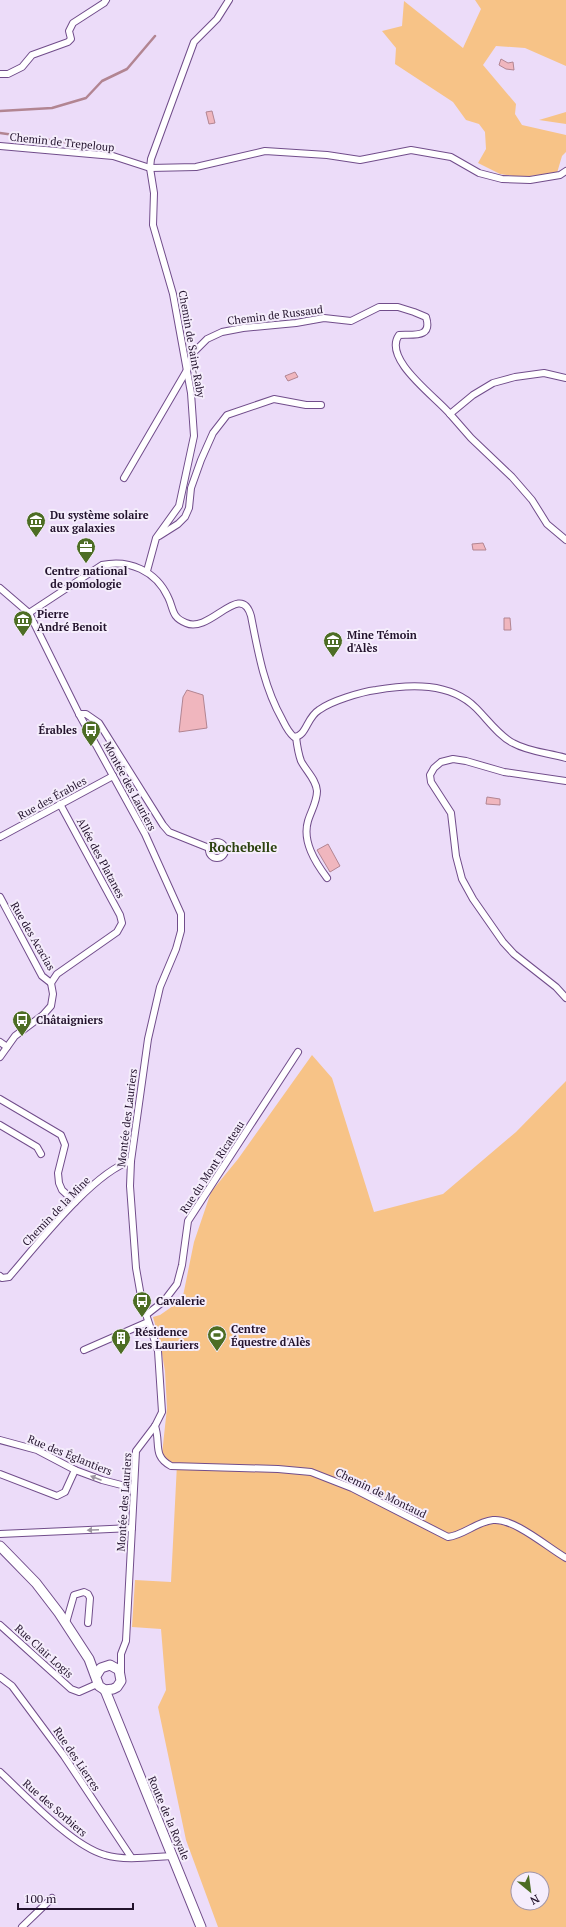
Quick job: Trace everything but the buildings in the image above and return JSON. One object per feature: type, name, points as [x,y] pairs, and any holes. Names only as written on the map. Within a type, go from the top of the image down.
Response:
[{"type":"main road","points":[[0,1546],[36,1583],[66,1623],[89,1659],[97,1680],[105,1690],[113,1690],[117,1687],[121,1681],[121,1673],[116,1667],[89,1659]]},
{"type":"main road","points":[[97,1680],[98,1670],[107,1665]]},
{"type":"main road","name":"Route de la Royale","points":[[116,1719],[117,1687]]},
{"type":"main road","name":"Route de la Royale","points":[[105,1690],[200,1927]]},
{"type":"street","points":[[0,74],[8,74],[22,67],[32,55],[68,42],[71,39],[69,31],[73,22],[104,3],[106,0]]},
{"type":"street","name":"Chemin de Saint-Raby","points":[[147,571],[156,538],[179,506],[194,436],[192,393],[173,294],[153,225],[154,193],[150,168],[151,160],[194,42],[218,18],[229,0]]},
{"type":"street","name":"Chemin de Trepeloup","points":[[0,146],[112,156],[150,168],[196,168],[265,151],[327,155],[360,160],[411,150],[451,157],[479,173],[502,179],[542,179],[560,175],[566,171]]},
{"type":"street","name":"Chemin de Russaud","points":[[124,478],[187,370],[192,354],[207,339],[222,332],[324,318],[351,321],[379,307],[398,307],[414,312],[426,317],[428,324],[426,331],[421,335],[399,335],[396,340],[396,353],[402,366],[450,414]]},
{"type":"street","points":[[566,378],[544,373],[515,377],[493,383],[473,395],[450,414],[471,438],[512,477],[532,500],[547,524],[566,540]]},
{"type":"street","points":[[156,538],[178,524],[185,517],[189,508],[191,488],[201,460],[213,433],[228,415],[274,399],[306,405],[321,405]]},
{"type":"street","points":[[0,588],[29,613],[102,565],[112,563],[126,564],[147,571],[168,596],[175,616],[187,624],[194,626],[208,621],[230,605],[238,603],[245,605],[249,609],[261,668],[268,690],[290,734],[296,737]]},
{"type":"street","name":"Montée des Lauriers","points":[[29,613],[79,714],[145,834],[181,914],[181,931],[176,949],[160,987],[148,1039],[131,1161],[130,1186],[136,1268],[146,1315],[158,1351],[162,1412],[155,1426],[136,1451],[126,1641],[121,1654],[121,1673]]},
{"type":"street","points":[[296,737],[304,733],[310,718],[319,710],[329,705],[375,690],[410,686],[437,687],[458,694],[475,706],[505,738],[514,744],[566,758]]},
{"type":"street","points":[[79,714],[86,714],[99,723],[163,825],[169,832],[209,848]]},
{"type":"street","points":[[296,737],[301,761],[313,779],[317,790],[315,805],[308,822],[307,835],[312,854],[327,878]]},
{"type":"street","points":[[566,781],[504,772],[466,761],[453,759],[441,762],[434,768],[430,775],[431,782],[451,813],[456,856],[462,879],[473,899],[507,946],[556,987],[566,998]]},
{"type":"street","name":"Rue des Érables","points":[[0,837],[113,776]]},
{"type":"street","name":"Allée des Platanes","points":[[51,983],[57,974],[117,932],[122,923],[120,914],[60,804]]},
{"type":"street","name":"Rue des Acacias","points":[[0,898],[42,976],[51,983]]},
{"type":"street","points":[[0,1057],[15,1036],[43,1015],[50,1006],[53,994],[51,983]]},
{"type":"street","points":[[0,1042],[7,1047]]},
{"type":"street","name":"Rue du Mont Ricateau","points":[[146,1315],[164,1302],[178,1284],[188,1221],[298,1052]]},
{"type":"street","points":[[0,1099],[61,1135],[64,1144],[58,1173],[59,1183],[62,1190],[75,1202]]},
{"type":"street","points":[[0,1125],[37,1147],[41,1154]]},
{"type":"street","name":"Chemin de la Mine","points":[[0,1276],[2,1278],[9,1277],[75,1202],[106,1174],[123,1163],[131,1161]]},
{"type":"street","points":[[84,1350],[148,1322]]},
{"type":"street","name":"Chemin de Montaud","points":[[155,1426],[158,1436],[158,1453],[163,1462],[171,1466],[271,1469],[311,1472],[352,1488],[448,1537],[459,1535],[476,1525],[494,1520],[512,1524],[566,1558]]},
{"type":"street","name":"Rue des Églantiers","points":[[0,1440],[37,1450],[76,1470],[102,1480],[133,1488]]},
{"type":"street","points":[[0,1474],[57,1496],[65,1492],[76,1470]]},
{"type":"street","points":[[0,1534],[132,1528]]},
{"type":"street","points":[[66,1623],[74,1595],[84,1592],[88,1594],[90,1598],[88,1623]]},
{"type":"street","name":"Rue Clair Logis","points":[[0,1626],[71,1689],[79,1692],[97,1680]]},
{"type":"street","name":"Montée des Lauriers","points":[[107,1665],[121,1654]]},
{"type":"street","name":"Rue des Lierres","points":[[0,1677],[12,1686],[64,1756],[131,1857]]},
{"type":"street","name":"Rue des Sorbiers","points":[[0,1772],[79,1843],[105,1856],[172,1856]]},
{"type":"street","points":[[22,1927],[52,1898]]},
{"type":"shaded area","points":[[475,0],[566,0],[566,66],[525,48],[496,46],[483,65],[516,104],[515,114],[522,125],[566,135],[566,152],[562,156],[557,173],[521,177],[500,174],[478,163],[486,149],[485,132],[479,124],[466,120],[453,102],[395,64],[396,48],[382,31],[402,26],[404,1],[463,48],[481,9]]},
{"type":"shaded area","points":[[501,59],[508,63],[513,62],[514,70],[506,69],[499,65]]},
{"type":"shaded area","points":[[212,111],[215,123],[209,124],[206,112]]},
{"type":"shaded area","points":[[566,112],[566,124],[539,120]]},
{"type":"shaded area","points":[[295,372],[298,377],[288,381],[285,376]]},
{"type":"shaded area","points":[[483,543],[486,550],[473,550],[472,544]]},
{"type":"shaded area","points":[[504,618],[510,618],[511,630],[504,630]]},
{"type":"shaded area","points":[[187,690],[203,695],[207,728],[179,732],[183,697]]},
{"type":"shaded area","points":[[487,797],[500,799],[500,805],[486,804]]},
{"type":"shaded area","points":[[328,844],[340,866],[330,872],[317,850]]},
{"type":"shaded area","points":[[312,1055],[332,1078],[374,1212],[443,1194],[516,1132],[566,1081],[566,1927],[218,1927],[186,1840],[158,1707],[166,1690],[161,1629],[132,1627],[135,1580],[171,1582],[177,1464],[169,1464],[162,1454],[167,1408],[165,1371],[160,1342],[153,1317],[160,1315],[173,1306],[183,1296],[194,1242],[211,1192],[238,1159]]},
{"type":"waterway","points":[[0,111],[52,108],[86,98],[102,81],[127,69],[155,36]]},
{"type":"waterway","points":[[0,133],[106,148]]},
{"type":"place","name":"Du système solaire aux galaxies","points":[[36,538]]},
{"type":"place","name":"Centre national de pomologie","points":[[86,564]]},
{"type":"place","name":"Pierre André Benoit","points":[[23,637]]},
{"type":"place","name":"Mine Témoin d'Alès","points":[[333,658]]},
{"type":"place","name":"Érables","points":[[91,747]]},
{"type":"place","name":"Châtaigniers","points":[[22,1037]]},
{"type":"place","name":"Cavalerie","points":[[142,1318]]},
{"type":"place","name":"Centre Équestre d'Alès","points":[[217,1352]]},
{"type":"place","name":"Résidence Les Lauriers","points":[[121,1355]]},
{"type":"district","name":"Rochebelle","points":[[243,847]]}]
